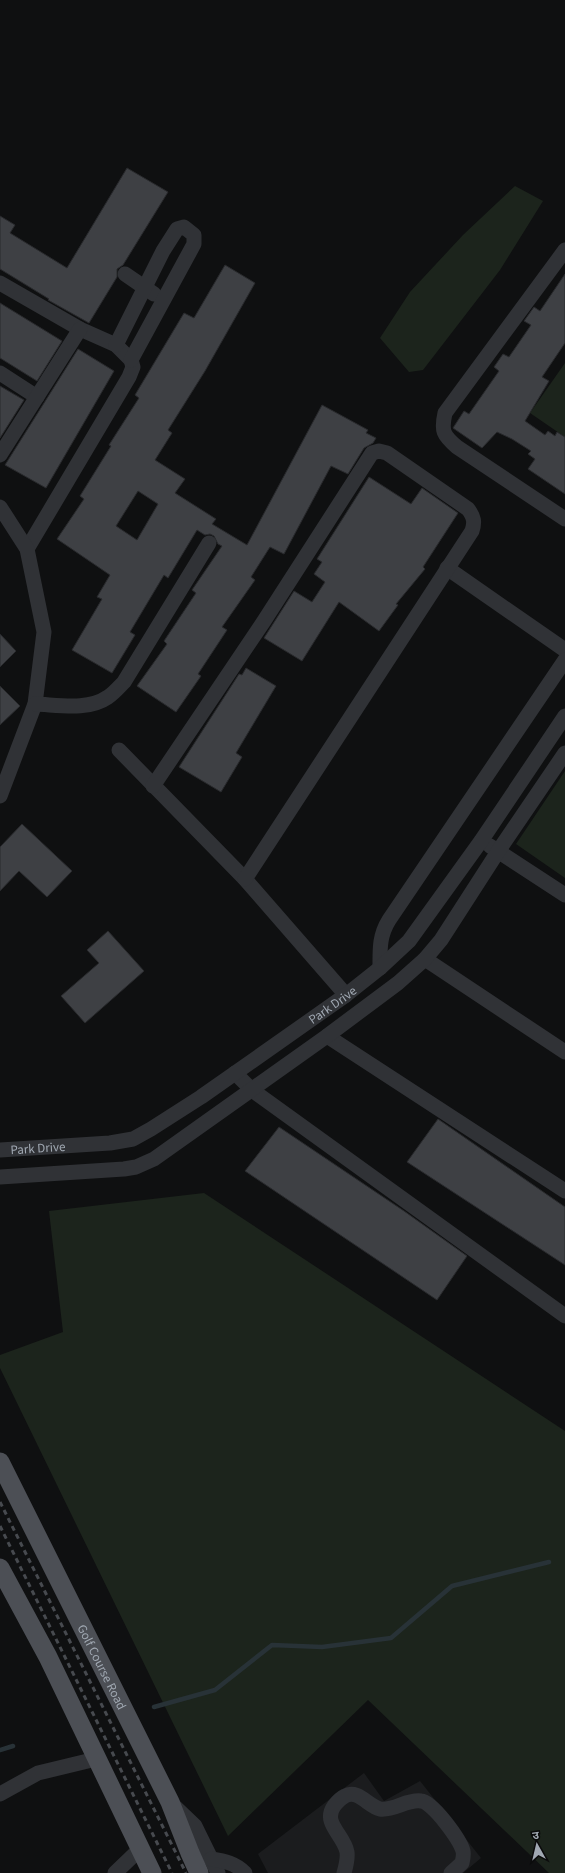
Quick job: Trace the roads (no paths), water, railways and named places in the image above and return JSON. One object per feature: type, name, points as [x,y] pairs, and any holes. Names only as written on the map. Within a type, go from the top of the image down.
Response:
[{"type":"main road","name":"Golf Course Road","points":[[0,1462],[170,1802],[190,1853],[200,1873]]},
{"type":"main road","points":[[0,1568],[48,1658],[145,1864]]},
{"type":"street","points":[[116,345],[146,288],[163,251],[177,229],[184,227],[194,235],[195,240],[131,360]]},
{"type":"street","points":[[565,250],[445,413],[442,425],[445,436],[457,447],[565,519]]},
{"type":"street","points":[[163,251],[184,261]]},
{"type":"street","points":[[125,274],[163,300]]},
{"type":"street","points":[[0,283],[80,329],[116,345],[131,360],[133,367],[129,377],[26,549]]},
{"type":"street","points":[[0,455],[80,329]]},
{"type":"street","points":[[0,373],[37,397]]},
{"type":"street","points":[[153,786],[264,621],[372,453],[379,451],[387,453],[468,509],[473,516],[474,523],[472,531],[246,879]]},
{"type":"street","points":[[0,507],[26,549],[44,632],[35,704],[0,796]]},
{"type":"street","points":[[35,704],[76,706],[91,704],[108,697],[124,682],[209,543]]},
{"type":"street","points":[[447,568],[565,650]]},
{"type":"street","points":[[380,968],[380,942],[382,931],[565,660]]},
{"type":"street","name":"Park Drive","points":[[0,1150],[110,1143],[133,1139],[151,1129],[235,1073],[346,996],[380,968],[409,941],[480,841],[565,716]]},
{"type":"street","points":[[119,750],[246,879],[346,996]]},
{"type":"street","name":"Park Drive","points":[[0,1177],[136,1167],[154,1159],[327,1036],[398,983],[426,960],[441,940],[499,850],[565,753]]},
{"type":"street","points":[[480,841],[499,850],[565,895]]},
{"type":"street","points":[[426,960],[565,1052]]},
{"type":"street","points":[[327,1036],[565,1191]]},
{"type":"street","points":[[235,1073],[252,1090],[565,1316]]},
{"type":"street","points":[[0,1794],[38,1773],[96,1759]]},
{"type":"street","points":[[344,1873],[347,1861],[347,1852],[330,1818],[330,1811],[336,1803],[345,1796],[352,1794],[358,1796],[375,1807],[382,1809],[416,1800],[424,1801],[430,1805],[437,1812],[463,1851],[464,1858],[462,1863],[451,1873]]},
{"type":"street","points":[[170,1802],[195,1826],[218,1873]]},
{"type":"street","points":[[211,1859],[232,1862],[246,1873]]},
{"type":"street","points":[[115,1873],[145,1864]]},
{"type":"waterway","points":[[154,1707],[215,1690],[272,1645],[322,1647],[391,1638],[452,1586],[549,1562]]},
{"type":"waterway","points":[[0,1750],[13,1746]]},
{"type":"railway","points":[[0,1502],[186,1873]]},
{"type":"railway","points":[[0,1526],[172,1873]]}]
